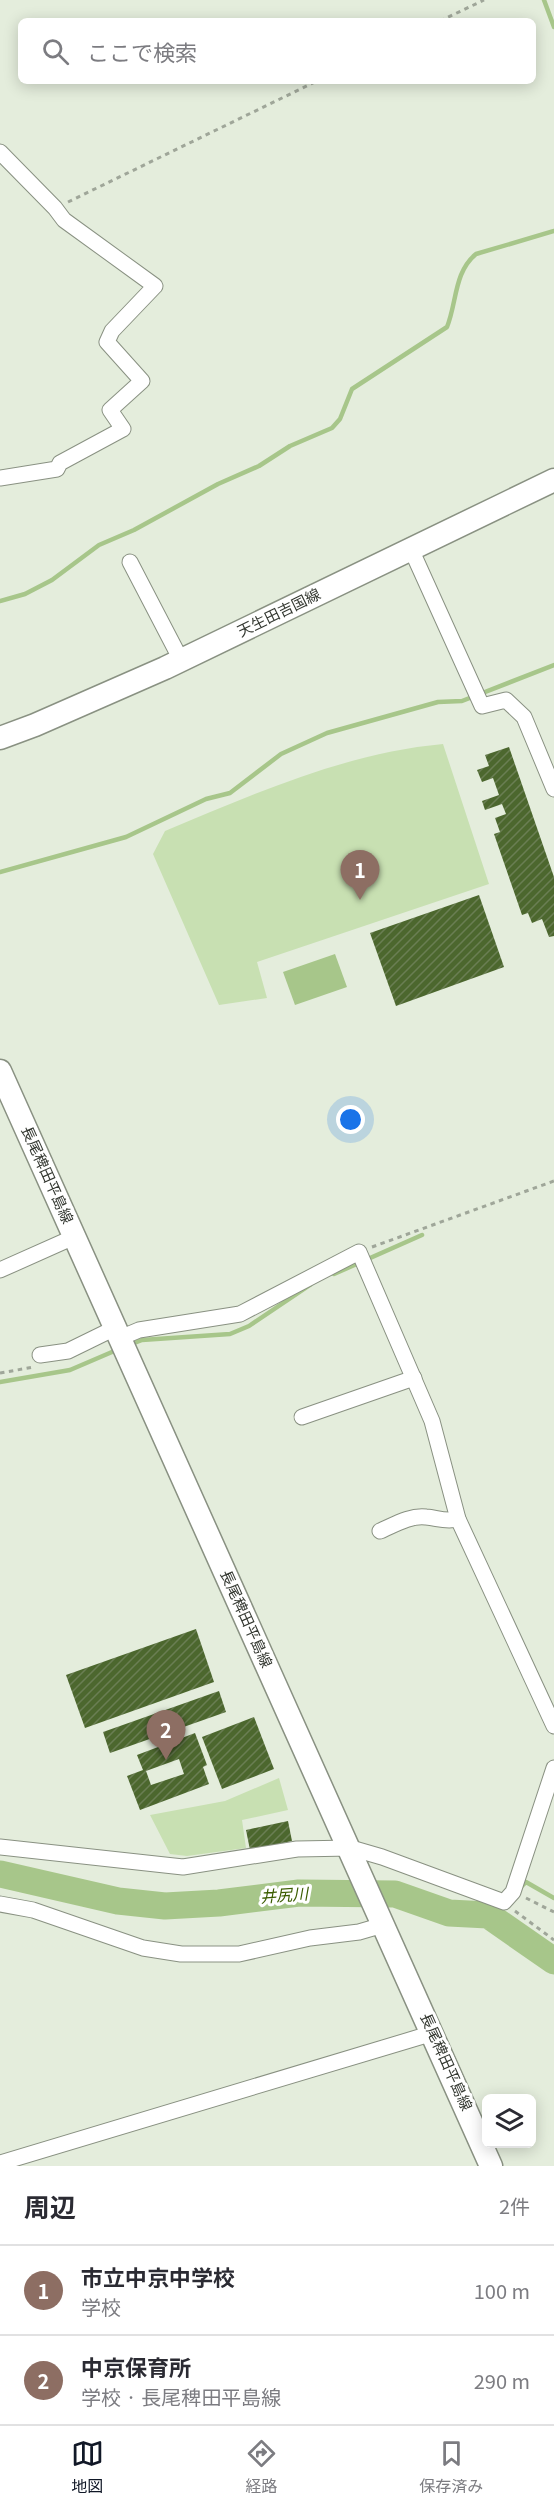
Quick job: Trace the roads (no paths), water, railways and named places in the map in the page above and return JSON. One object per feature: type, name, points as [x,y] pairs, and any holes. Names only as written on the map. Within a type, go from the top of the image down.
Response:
[{"type":"main road","name":"天生田吉国線","points":[[0,738],[35,725],[181,660],[554,480]]},
{"type":"main road","name":"長尾稗田平島線","points":[[0,1071],[353,1853],[381,1921],[434,2033],[491,2166]]},
{"type":"street","points":[[0,152],[56,208],[64,220],[155,286],[112,331],[107,342],[142,381],[110,410],[123,429],[60,463],[57,469],[0,478]]},
{"type":"street","points":[[411,549],[482,706],[507,700],[524,717],[554,789]]},
{"type":"street","points":[[130,562],[181,660]]},
{"type":"street","points":[[1,1268],[74,1237]]},
{"type":"street","points":[[40,1355],[68,1351],[117,1333],[240,1314],[359,1252],[432,1421],[458,1519],[554,1726]]},
{"type":"street","points":[[302,1417],[414,1378]]},
{"type":"street","points":[[380,1531],[407,1519],[424,1516],[446,1522],[458,1519]]},
{"type":"street","points":[[0,1847],[183,1867],[297,1849],[353,1853],[382,1857],[509,1897],[554,1768]]},
{"type":"street","points":[[0,1904],[33,1910],[143,1947],[181,1954],[239,1954],[310,1938],[359,1932],[381,1921]]},
{"type":"street","points":[[1,2163],[434,2033]]},
{"type":"waterway","points":[[544,0],[554,27]]},
{"type":"waterway","points":[[0,601],[25,594],[52,580],[99,545],[134,530],[218,484],[259,466],[290,446],[332,428],[340,419],[352,389],[447,327],[460,278],[469,261],[476,254],[554,231]]},
{"type":"waterway","points":[[0,872],[126,837],[206,799],[230,793],[281,754],[327,733],[438,702],[462,701],[554,665]]},
{"type":"waterway","points":[[334,1274],[422,1235]]},
{"type":"waterway","points":[[129,1345],[142,1340],[230,1334],[249,1326],[310,1285]]},
{"type":"waterway","points":[[0,1382],[70,1370],[119,1349]]},
{"type":"waterway","name":"井尻川","points":[[0,1874],[118,1901],[165,1906],[219,1903],[299,1893],[395,1894],[449,1913],[488,1915],[554,1961]]},
{"type":"waterway","points":[[519,1889],[526,1882],[554,1898]]},
{"type":"waterway","points":[[488,1915],[501,1904]]},
{"type":"place","name":"市立中京中学校","points":[[360,900]]},
{"type":"place","name":"中京保育所","points":[[166,1760]]}]
